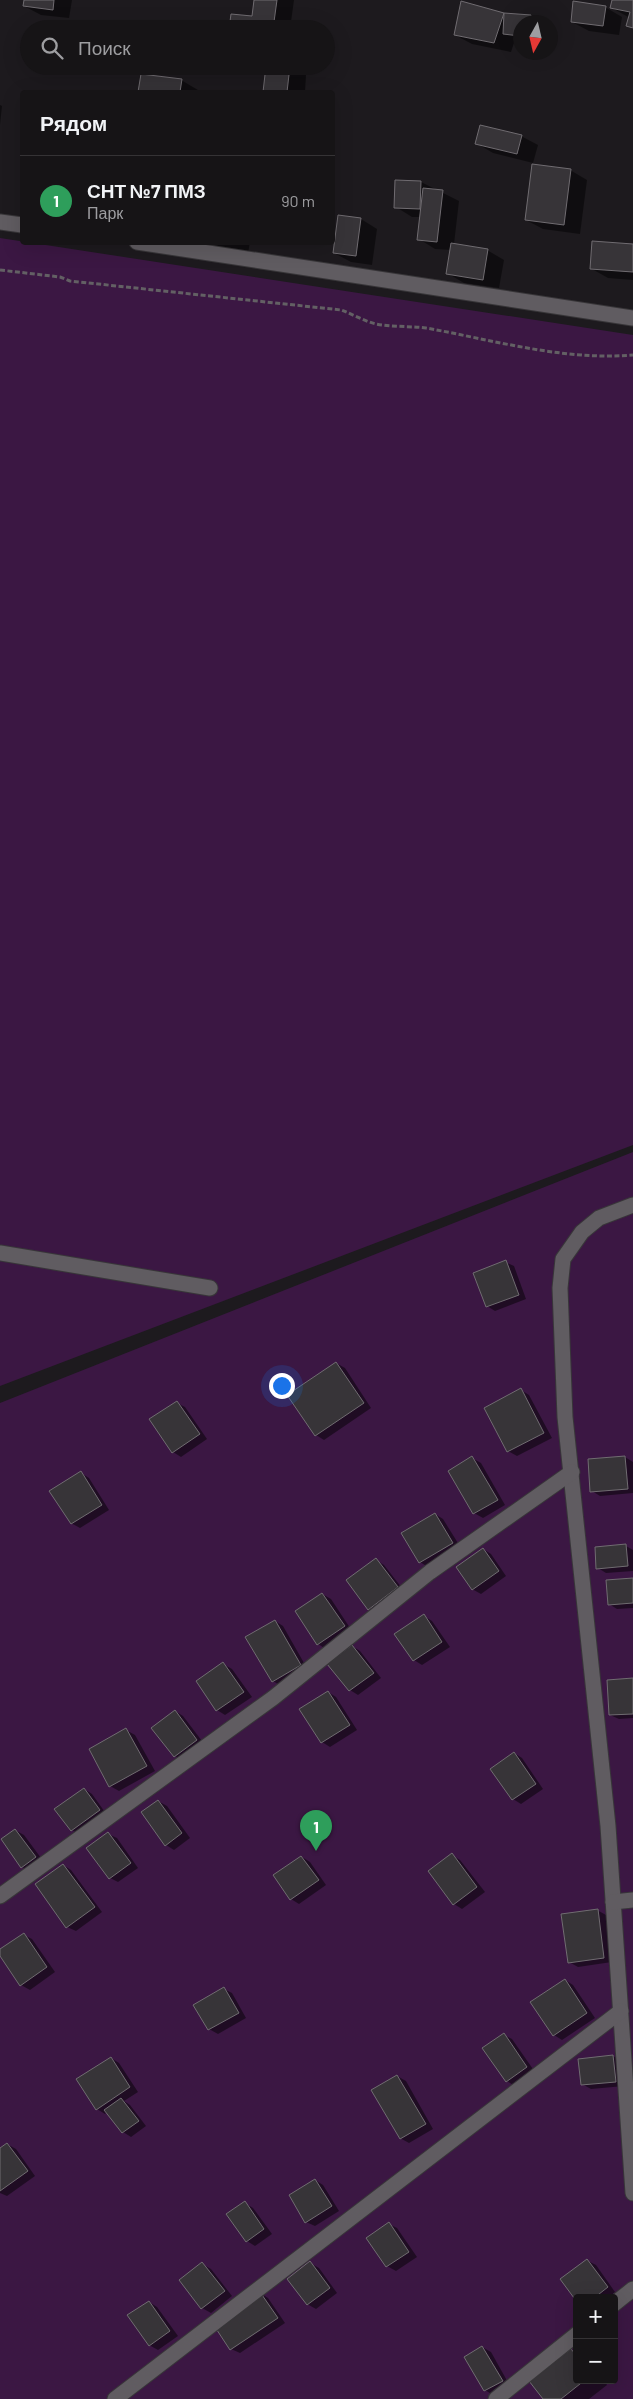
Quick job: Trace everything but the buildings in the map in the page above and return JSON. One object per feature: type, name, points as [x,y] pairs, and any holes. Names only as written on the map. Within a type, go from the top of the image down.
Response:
[{"type":"lane","points":[[0,222],[20,225]]},
{"type":"lane","points":[[157,245],[633,318]]},
{"type":"lane","points":[[633,1205],[599,1218],[582,1232],[563,1259],[560,1298],[566,1417],[608,1826],[633,2193]]},
{"type":"lane","points":[[0,1253],[210,1288]]},
{"type":"lane","points":[[0,1896],[68,1844],[273,1698],[430,1572],[572,1472]]},
{"type":"lane","points":[[613,1902],[633,1900]]},
{"type":"lane","points":[[115,2399],[621,2011]]},
{"type":"lane","points":[[618,2301],[633,2289]]},
{"type":"lane","points":[[496,2399],[573,2337]]},
{"type":"path","points":[[0,270],[60,277],[70,281],[341,310],[376,324],[424,328],[499,344],[569,354],[609,357],[633,355]]},
{"type":"shaded area","points":[[0,238],[20,241],[20,245],[46,245],[633,335],[633,1145],[0,1386]]},
{"type":"shaded area","points":[[633,1152],[633,2399],[0,2399],[0,1403]]},
{"type":"place","name":"СНТ №7 ПМЗ","points":[[316,1851]]}]
